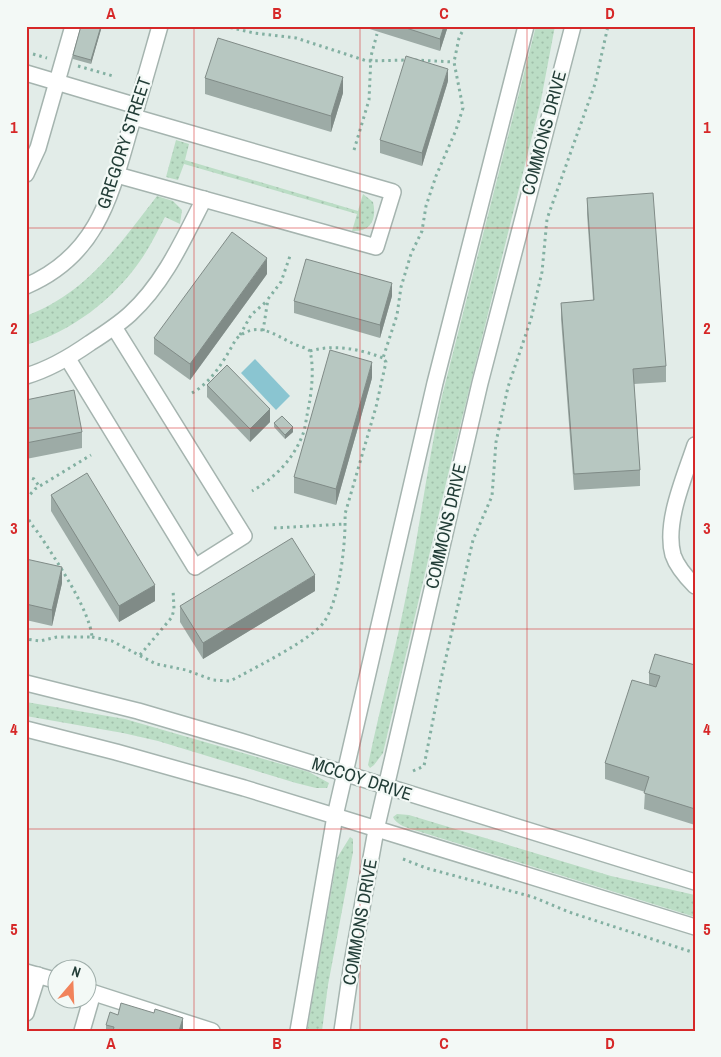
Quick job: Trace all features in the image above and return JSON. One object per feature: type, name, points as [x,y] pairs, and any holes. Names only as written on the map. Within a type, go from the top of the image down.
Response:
[{"type":"street","points":[[26,174],[38,148],[73,26]]},
{"type":"street","name":"GREGORY STREET","points":[[26,286],[43,279],[72,257],[93,230],[108,201],[160,26]]},
{"type":"street","points":[[298,1031],[334,816],[435,383],[526,26]]},
{"type":"street","name":"COMMONS DRIVE","points":[[342,1031],[376,830],[478,393],[573,26]]},
{"type":"street","points":[[26,73],[135,111],[392,192],[376,247],[117,175]]},
{"type":"street","points":[[26,376],[44,371],[68,359],[131,314],[168,267],[181,247],[204,199]]},
{"type":"street","points":[[68,359],[195,567],[244,536],[114,327]]},
{"type":"street","points":[[695,445],[676,506],[671,534],[673,555],[681,571],[695,586]]},
{"type":"street","name":"MCCOY DRIVE","points":[[26,683],[138,711],[695,882]]},
{"type":"street","points":[[26,729],[244,788],[695,927]]},
{"type":"street","points":[[26,1013],[32,974],[48,979]]},
{"type":"street","points":[[98,995],[212,1031]]},
{"type":"street","points":[[82,1031],[86,1010]]},
{"type":"path","points":[[224,26],[254,33],[296,38],[370,61],[417,60],[454,62]]},
{"type":"path","points":[[383,358],[397,315],[401,286],[411,254],[422,231],[426,206],[463,108],[454,62],[459,38],[465,26]]},
{"type":"path","points":[[413,771],[424,766],[441,679],[473,540],[492,496],[496,442],[508,387],[531,319],[542,272],[547,219],[595,84],[608,26]]},
{"type":"path","points":[[354,150],[369,100],[370,61],[377,34]]},
{"type":"path","points":[[34,54],[50,58]]},
{"type":"path","points":[[72,65],[113,76]]},
{"type":"path","points":[[192,394],[202,388],[208,381],[240,336],[252,314],[268,301],[281,282],[290,256]]},
{"type":"path","points":[[263,331],[268,301]]},
{"type":"path","points":[[26,639],[40,641],[57,637],[92,637],[112,641],[156,664],[186,670],[214,680],[230,681],[313,633],[324,622],[332,604],[342,565],[345,514],[376,407],[386,362],[383,358],[358,350],[321,348],[310,351],[272,332],[250,331],[240,336]]},
{"type":"path","points":[[252,491],[268,482],[276,474],[294,453],[300,441],[304,431],[312,388],[310,351]]},
{"type":"path","points":[[26,499],[39,486],[91,455]]},
{"type":"path","points":[[26,476],[34,479],[39,486]]},
{"type":"path","points":[[26,514],[28,522],[39,534],[82,604],[92,637]]},
{"type":"path","points":[[274,528],[345,524]]},
{"type":"path","points":[[140,655],[172,617],[174,608],[173,589]]},
{"type":"path","points":[[403,859],[426,868],[533,896],[570,912],[695,953]]},
{"type":"green space","points":[[536,26],[555,26],[541,100],[447,479],[383,753],[370,768],[368,765],[407,591],[442,396]]},
{"type":"green space","points":[[176,140],[189,144],[185,160],[358,211],[363,194],[373,202],[373,219],[368,227],[359,231],[352,231],[357,214],[184,164],[178,180],[166,177]]},
{"type":"green space","points":[[157,196],[173,201],[182,210],[180,224],[165,217],[140,261],[117,289],[104,301],[75,323],[26,345],[26,316],[48,306],[84,281],[115,249]]},
{"type":"green space","points":[[26,702],[125,719],[309,772],[329,783],[327,788],[316,788],[158,741],[26,716]]},
{"type":"green space","points":[[397,814],[409,815],[611,876],[695,895],[695,917],[409,828],[396,822],[393,817]]},
{"type":"green space","points":[[350,837],[353,839],[353,852],[328,985],[322,1031],[307,1031],[337,858]]},
{"type":"water","points":[[255,359],[290,396],[276,410],[241,373]]},
{"type":"building","points":[[81,26],[101,26],[91,60],[73,55]]},
{"type":"building","points":[[400,26],[444,26],[440,39]]},
{"type":"building","points":[[218,38],[343,77],[331,116],[205,78]]},
{"type":"building","points":[[406,56],[448,69],[422,153],[380,140]]},
{"type":"building","points":[[653,193],[666,366],[633,369],[640,470],[574,474],[561,303],[594,300],[587,198]]},
{"type":"building","points":[[232,232],[267,258],[190,364],[154,338]]},
{"type":"building","points":[[306,259],[392,283],[380,325],[294,301]]},
{"type":"building","points":[[330,350],[372,362],[336,489],[294,477]]},
{"type":"building","points":[[227,365],[270,409],[250,429],[207,385]]},
{"type":"building","points":[[74,390],[82,432],[26,443],[26,400]]},
{"type":"building","points":[[282,416],[293,427],[285,435],[274,423]]},
{"type":"building","points":[[87,473],[155,585],[119,606],[51,495]]},
{"type":"building","points":[[292,538],[315,575],[203,643],[180,606]]},
{"type":"building","points":[[26,559],[62,567],[52,610],[26,604]]},
{"type":"building","points":[[655,654],[695,665],[695,809],[644,793],[649,777],[605,763],[632,680],[656,687],[660,676],[649,673]]},
{"type":"building","points":[[121,1003],[154,1013],[155,1009],[183,1018],[179,1031],[113,1031],[114,1027],[106,1025],[110,1012],[118,1015]]}]
